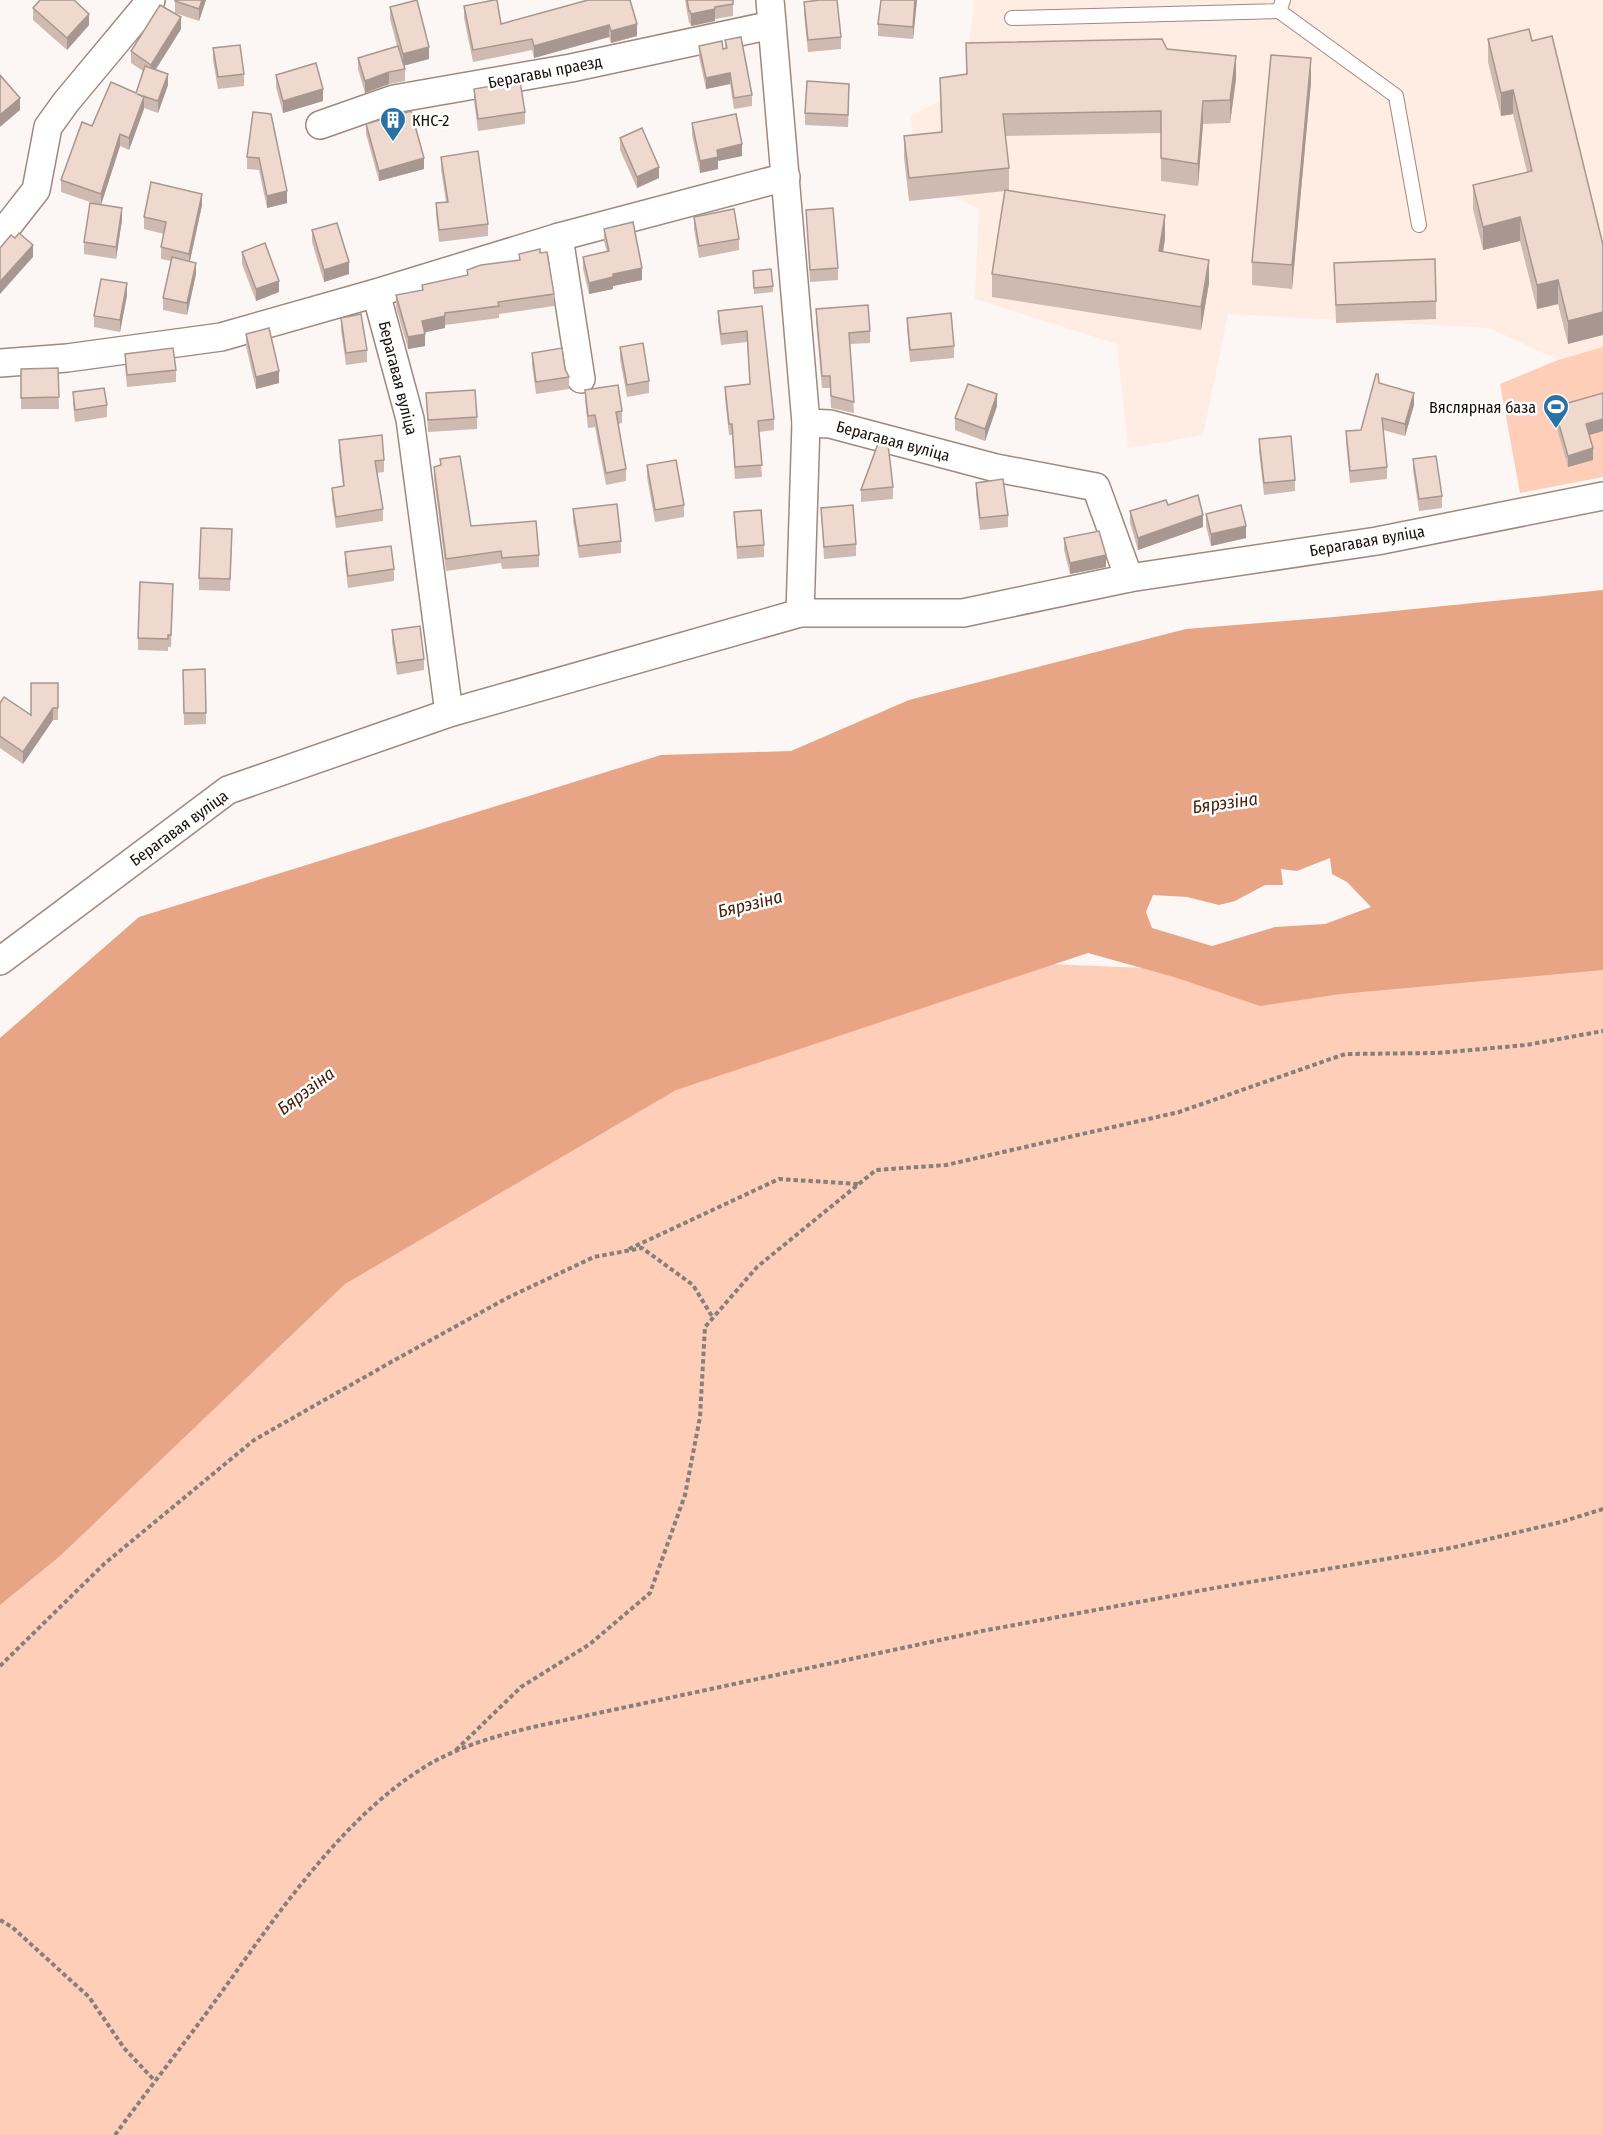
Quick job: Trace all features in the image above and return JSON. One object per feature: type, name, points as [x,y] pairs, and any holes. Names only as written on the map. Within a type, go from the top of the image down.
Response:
[{"type":"street","points":[[0,236],[36,190],[48,127],[151,0]]},
{"type":"street","points":[[771,13],[806,423],[800,612]]},
{"type":"street","name":"Берагавы праезд","points":[[320,125],[394,99],[571,68],[771,13]]},
{"type":"street","points":[[0,363],[67,358],[220,337],[376,293],[559,237],[786,177]]},
{"type":"street","points":[[559,237],[581,379]]},
{"type":"street","name":"Берагавая вуліца","points":[[376,293],[410,419],[449,713]]},
{"type":"street","name":"Берагавая вуліца","points":[[806,423],[830,424],[996,468],[1096,487],[1129,578]]},
{"type":"street","name":"Берагавая вуліца","points":[[0,961],[228,790],[449,713],[800,612],[963,613],[1129,578],[1377,541],[1603,496]]},
{"type":"lane","points":[[1011,18],[1281,5],[1396,96],[1419,225]]},
{"type":"path","points":[[454,1752],[521,1687],[590,1644],[650,1593],[685,1495],[700,1417],[705,1327],[758,1267],[876,1170],[946,1165],[1179,1112],[1345,1054],[1438,1053],[1526,1045],[1603,1031]]},
{"type":"path","points":[[623,1251],[779,1179],[859,1184]]},
{"type":"path","points":[[0,1666],[104,1564],[254,1440],[507,1298],[594,1257],[642,1248],[693,1285],[712,1318]]},
{"type":"path","points":[[114,2135],[282,1911],[340,1840],[385,1795],[422,1768],[454,1752],[479,1742],[533,1727],[939,1640],[1209,1589],[1434,1551],[1561,1522],[1603,1509]]},
{"type":"path","points":[[0,1920],[12,1927],[89,1997],[124,2048],[155,2081]]},
{"type":"shaded area","points":[[975,0],[1603,0],[1603,347],[1558,360],[1490,328],[1228,314],[1203,435],[1128,448],[1117,344],[975,299],[979,208],[917,182],[911,116],[940,101],[967,96],[966,65]]},
{"type":"shaded area","name":"Вяслярная база","points":[[1603,347],[1603,477],[1520,493],[1500,384],[1558,360]]},
{"type":"shaded area","points":[[1603,948],[1603,2135],[0,2135],[0,1566],[342,1266],[678,1072],[1049,964],[1336,976]]},
{"type":"water","name":"Бярэзіна","points":[[1603,590],[1603,970],[1341,994],[1260,1006],[1174,977],[1088,953],[676,1090],[345,1284],[60,1556],[0,1605],[0,1038],[139,917],[661,755],[791,751],[909,700],[1186,629],[1334,617]],"holes":[[[1330,858],[1332,874],[1347,882],[1371,907],[1325,924],[1275,927],[1212,946],[1152,928],[1146,912],[1153,895],[1187,897],[1219,905],[1235,901],[1265,885],[1283,885],[1281,869],[1297,871]]]},
{"type":"building","points":[[40,0],[74,0],[89,14],[67,38],[33,8]]},
{"type":"building","points":[[175,0],[202,0],[199,9]]},
{"type":"building","points":[[417,0],[429,47],[403,54],[390,7]]},
{"type":"building","points":[[497,0],[501,24],[588,0],[630,0],[637,24],[611,31],[609,25],[534,46],[532,39],[473,50],[464,6]]},
{"type":"building","points":[[687,0],[733,0],[733,4],[691,14]]},
{"type":"building","points":[[837,0],[841,37],[808,40],[804,2]]},
{"type":"building","points":[[881,0],[915,0],[913,27],[878,24]]},
{"type":"building","points":[[160,5],[181,17],[151,65],[131,51]]},
{"type":"building","points":[[1529,29],[1532,41],[1552,36],[1603,245],[1603,312],[1568,321],[1558,280],[1537,285],[1520,217],[1483,227],[1473,185],[1532,171],[1513,90],[1501,93],[1488,39]]},
{"type":"building","points":[[741,37],[752,95],[734,98],[730,73],[706,78],[699,46],[722,41],[723,49],[727,48],[725,40]]},
{"type":"building","points":[[1162,39],[1167,49],[1236,56],[1230,100],[1203,101],[1198,164],[1161,158],[1161,111],[1003,114],[1009,168],[909,178],[904,136],[942,132],[940,78],[967,74],[966,43]]},
{"type":"building","points":[[240,45],[244,74],[218,77],[213,48]]},
{"type":"building","points":[[398,46],[405,69],[365,81],[358,58]]},
{"type":"building","points":[[1271,55],[1311,58],[1292,265],[1252,262]]},
{"type":"building","points":[[316,63],[323,89],[283,101],[276,75]]},
{"type":"building","points":[[145,66],[168,74],[158,101],[137,94],[144,97],[129,138],[120,134],[101,194],[61,180],[82,122],[92,126],[111,82],[136,93]]},
{"type":"building","points":[[0,75],[20,98],[0,115]]},
{"type":"building","points":[[520,81],[525,112],[478,119],[474,89]]},
{"type":"building","points":[[807,81],[849,84],[848,115],[805,113]]},
{"type":"building","name":"КНС-2","points":[[411,111],[424,158],[379,171],[366,124]]},
{"type":"building","points":[[253,112],[271,114],[287,191],[267,196],[259,158],[247,157]]},
{"type":"building","points":[[736,114],[742,144],[717,150],[718,157],[700,161],[692,123]]},
{"type":"building","points":[[642,128],[659,167],[637,177],[620,138]]},
{"type":"building","points":[[478,151],[488,224],[439,230],[436,203],[448,202],[441,157]]},
{"type":"building","points":[[151,182],[202,194],[189,254],[161,247],[166,222],[144,217]]},
{"type":"building","points":[[1005,190],[1165,215],[1159,251],[1209,260],[1201,307],[992,274]]},
{"type":"building","points":[[90,203],[122,208],[116,247],[84,242]]},
{"type":"building","points":[[833,208],[838,268],[810,270],[806,210]]},
{"type":"building","points":[[734,209],[739,239],[699,246],[694,217]]},
{"type":"building","points":[[633,222],[642,268],[613,274],[613,277],[589,283],[583,257],[609,251],[604,229]]},
{"type":"building","points":[[337,223],[349,262],[324,270],[312,230]]},
{"type":"building","points":[[19,233],[33,245],[0,282],[0,248],[11,235],[15,238]]},
{"type":"building","points":[[265,243],[279,281],[256,289],[242,252]]},
{"type":"building","points":[[540,249],[540,253],[547,252],[554,294],[498,302],[499,306],[445,313],[445,316],[422,321],[425,334],[408,337],[396,295],[423,290],[422,285],[468,275],[467,270],[481,265],[520,260],[519,254]]},
{"type":"building","points":[[172,257],[196,263],[187,303],[163,298]]},
{"type":"building","points":[[1435,259],[1436,301],[1336,305],[1334,263]]},
{"type":"building","points":[[771,269],[773,286],[754,288],[753,271]]},
{"type":"building","points":[[101,279],[127,283],[120,320],[94,316]]},
{"type":"building","points":[[868,305],[870,331],[849,333],[854,402],[831,396],[830,376],[822,376],[816,309]]},
{"type":"building","points":[[762,306],[774,419],[758,421],[762,465],[735,467],[732,424],[729,424],[725,387],[750,384],[747,331],[721,334],[718,311]]},
{"type":"building","points":[[951,313],[954,346],[910,350],[907,318]]},
{"type":"building","points":[[361,314],[367,350],[346,353],[341,318]]},
{"type":"building","points":[[269,328],[279,371],[256,377],[246,334]]},
{"type":"building","points":[[643,343],[649,381],[627,385],[620,347]]},
{"type":"building","points":[[173,348],[176,370],[127,375],[125,354]]},
{"type":"building","points":[[562,348],[565,369],[569,377],[536,382],[532,353]]},
{"type":"building","points":[[58,368],[59,397],[21,398],[21,369]]},
{"type":"building","points":[[1376,374],[1378,374],[1379,383],[1414,393],[1405,424],[1382,418],[1387,467],[1350,471],[1346,431],[1361,430]]},
{"type":"building","points":[[968,384],[997,394],[985,429],[955,418]]},
{"type":"building","points":[[618,385],[622,411],[616,412],[626,469],[606,473],[595,415],[588,416],[585,390]]},
{"type":"building","points":[[104,388],[107,405],[75,410],[73,392]]},
{"type":"building","points":[[475,390],[477,417],[428,420],[426,393]]},
{"type":"building","name":"Вяслярная база","points":[[1603,393],[1603,419],[1586,424],[1593,448],[1568,456],[1554,407]]},
{"type":"building","points":[[382,435],[384,460],[375,461],[383,509],[336,517],[332,488],[344,486],[339,440]]},
{"type":"building","points":[[1291,436],[1295,480],[1264,483],[1259,439]]},
{"type":"building","points":[[879,441],[888,444],[893,487],[861,490]]},
{"type":"building","points":[[460,456],[471,526],[536,521],[539,555],[502,558],[501,551],[446,559],[434,467],[441,465],[440,459]]},
{"type":"building","points":[[1436,456],[1442,496],[1419,499],[1413,459]]},
{"type":"building","points":[[676,460],[684,505],[655,510],[647,465]]},
{"type":"building","points":[[1003,479],[1008,515],[980,518],[976,483]]},
{"type":"building","points":[[1198,495],[1203,515],[1138,538],[1130,511],[1166,500],[1168,505]]},
{"type":"building","points":[[617,504],[621,541],[579,546],[573,509]]},
{"type":"building","points":[[853,505],[856,544],[824,547],[821,508]]},
{"type":"building","points":[[1241,505],[1246,526],[1211,534],[1206,514]]},
{"type":"building","points":[[761,510],[764,545],[737,547],[734,512]]},
{"type":"building","points":[[201,528],[232,529],[230,579],[199,578]]},
{"type":"building","points":[[1099,531],[1106,555],[1070,563],[1064,538]]},
{"type":"building","points":[[391,546],[394,569],[348,576],[345,552]]},
{"type":"building","points":[[140,582],[173,584],[171,635],[168,635],[168,639],[138,638]]},
{"type":"building","points":[[420,626],[424,659],[397,663],[392,630]]},
{"type":"building","points":[[205,669],[206,713],[184,713],[183,670]]},
{"type":"building","points":[[31,683],[58,683],[58,708],[53,708],[23,752],[0,736],[0,703],[4,697],[31,715]]},
{"type":"place","name":"КНС-2","points":[[393,143]]},
{"type":"place","name":"Вяслярная база","points":[[1556,430]]}]
